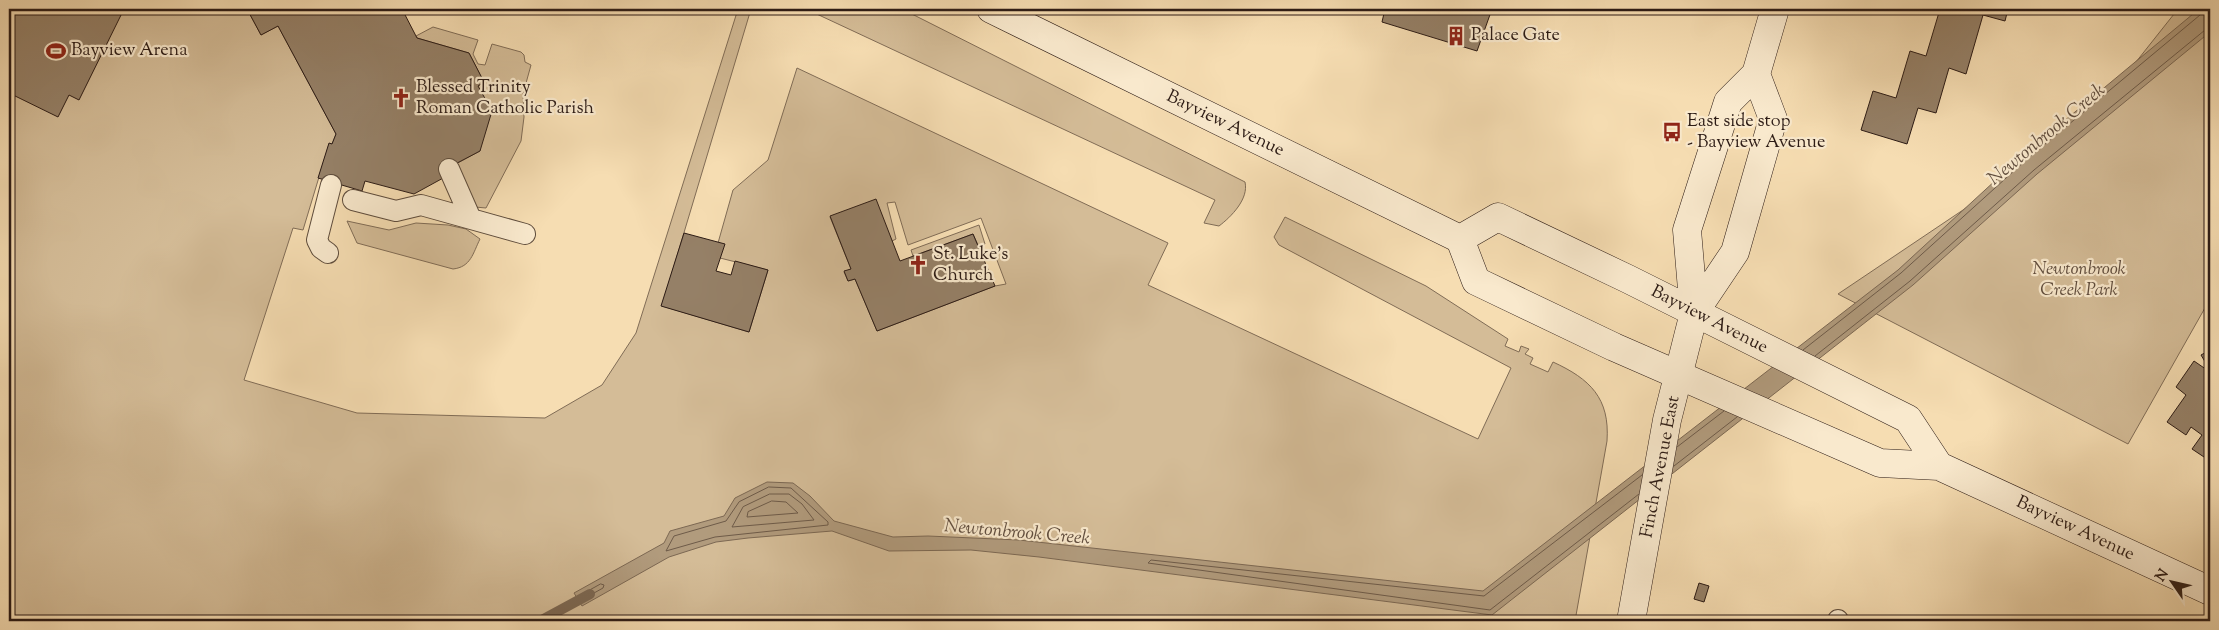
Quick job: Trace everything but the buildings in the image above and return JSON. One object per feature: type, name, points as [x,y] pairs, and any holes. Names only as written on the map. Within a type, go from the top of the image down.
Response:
[{"type":"main road","name":"Bayview Avenue","points":[[991,9],[1460,239],[1476,281],[1680,376],[1880,463],[1939,466],[2210,591]]},
{"type":"main road","name":"Finch Avenue East","points":[[1631,621],[1667,420],[1680,376],[1694,313],[1686,230],[1728,102],[1756,74],[1774,9]]},
{"type":"main road","name":"Finch Avenue East","points":[[1694,313],[1735,252],[1773,119],[1756,74]]},
{"type":"main road","name":"Bayview Avenue","points":[[1460,239],[1498,217],[1908,419],[1939,466]]},
{"type":"lane","points":[[449,169],[471,219]]},
{"type":"lane","points":[[328,253],[321,248],[317,240],[331,185]]},
{"type":"lane","points":[[353,200],[396,211],[421,205],[526,234]]},
{"type":"green space","points":[[9,9],[247,9],[261,35],[278,26],[336,134],[332,144],[329,144],[303,230],[293,228],[244,380],[357,413],[545,418],[602,385],[636,333],[738,9],[751,9],[662,306],[749,332],[768,270],[720,258],[718,243],[733,190],[768,160],[797,68],[1168,243],[1148,285],[1478,439],[1511,368],[1279,245],[1274,237],[1285,217],[1426,286],[1508,339],[1505,346],[1519,352],[1521,346],[1529,349],[1525,354],[1533,358],[1530,364],[1548,372],[1553,362],[1577,375],[1595,392],[1601,402],[1607,426],[1607,441],[1575,621],[9,621]],"holes":[[[895,202],[908,245],[981,218],[1006,284],[995,286],[877,331],[855,279],[848,281],[844,272],[851,269],[830,217],[892,241],[896,239],[887,203]]]},
{"type":"green space","points":[[806,9],[902,9],[1245,182],[1246,188],[1242,201],[1234,213],[1219,226],[1204,223],[1215,200]]},
{"type":"green space","name":"Newtonbrook Creek Park","points":[[2178,9],[2210,9],[2210,299],[2128,444],[1838,294],[2082,130]]},
{"type":"green space","points":[[433,27],[478,40],[473,54],[478,64],[485,65],[492,44],[521,52],[524,55],[525,62],[531,65],[523,94],[524,117],[521,141],[486,208],[475,207],[454,165],[480,151],[478,86],[484,82],[469,53],[417,38],[416,36]]},
{"type":"green space","points":[[347,221],[389,230],[416,223],[448,225],[466,229],[480,239],[468,262],[459,268],[453,269],[357,243]]},
{"type":"green space","points":[[979,225],[985,244],[979,247],[973,234],[913,256],[911,250]]},
{"type":"water","points":[[2199,9],[2210,9],[2210,32],[2037,174],[1913,285],[1492,615],[1039,557],[971,550],[889,551],[832,531],[716,542],[669,557],[582,606],[574,593],[664,543],[670,531],[724,516],[735,498],[767,482],[793,483],[810,496],[834,521],[893,537],[928,536],[1019,540],[1483,591],[1898,270],[2022,156]]},
{"type":"waterway","name":"Newtonbrook Creek","points":[[540,621],[590,594]]},
{"type":"place","name":"Palace Gate","points":[[1456,36]]},
{"type":"place","name":"Bayview Arena","points":[[56,51]]},
{"type":"place","name":"Blessed Trinity Roman Catholic Parish","points":[[401,98]]},
{"type":"place","name":"East side stop - Bayview Avenue","points":[[1672,132]]},
{"type":"place","name":"St. Luke’s Church","points":[[918,265]]}]
